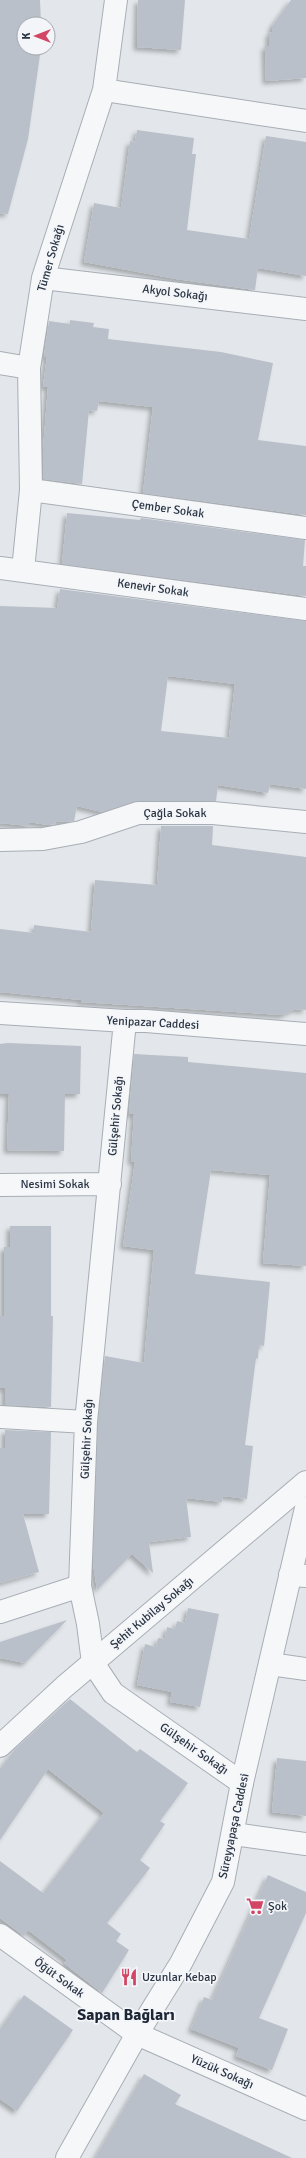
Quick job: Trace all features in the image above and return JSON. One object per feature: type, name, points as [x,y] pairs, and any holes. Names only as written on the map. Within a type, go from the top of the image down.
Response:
[{"type":"street","name":"Tümer Sokağı","points":[[23,570],[31,490],[29,368],[43,278],[104,90],[116,0]]},
{"type":"street","points":[[104,90],[306,121]]},
{"type":"street","name":"Akyol Sokağı","points":[[43,278],[306,309]]},
{"type":"street","points":[[0,363],[29,368]]},
{"type":"street","name":"Çember Sokak","points":[[31,490],[306,528]]},
{"type":"street","name":"Kenevir Sokak","points":[[0,568],[306,609]]},
{"type":"street","name":"Çağla Sokak","points":[[0,840],[43,839],[81,832],[138,813],[213,813],[306,822]]},
{"type":"street","name":"Yenipazar Caddesi","points":[[0,1013],[146,1021],[306,1034]]},
{"type":"street","name":"Gülşehir Sokağı","points":[[125,1021],[86,1422],[80,1586],[88,1624],[93,1663],[113,1693],[242,1783]]},
{"type":"street","name":"Nesimi Sokak","points":[[0,1185],[110,1184]]},
{"type":"street","points":[[0,1417],[86,1422]]},
{"type":"street","name":"Şehit Kubilay Sokağı","points":[[0,1746],[93,1663],[306,1482]]},
{"type":"street","name":"Süreyyapaşa Caddesi","points":[[67,2158],[137,2034],[181,1963],[223,1882],[242,1783],[270,1664],[298,1576],[306,1508]]},
{"type":"street","points":[[0,1612],[80,1586]]},
{"type":"street","points":[[270,1664],[306,1669]]},
{"type":"street","points":[[233,1834],[306,1844]]},
{"type":"street","name":"Öğüt Sokak","points":[[0,1936],[137,2034]]},
{"type":"street","name":"Yüzük Sokağı","points":[[137,2034],[306,2109]]},
{"type":"building","points":[[0,0],[40,0],[41,16],[16,16],[16,56],[40,56],[28,139],[8,214],[0,213]]},
{"type":"building","points":[[138,0],[185,0],[181,50],[137,47]]},
{"type":"building","points":[[291,0],[306,0],[306,78],[266,81],[265,46],[269,46],[269,33],[272,32],[272,26]]},
{"type":"building","points":[[137,130],[194,138],[192,154],[196,154],[187,230],[249,239],[266,136],[306,142],[306,276],[258,268],[255,290],[176,279],[84,262],[94,203],[121,208],[130,141],[135,142]]},
{"type":"building","points":[[70,320],[94,323],[93,327],[109,329],[108,339],[221,352],[273,363],[258,440],[306,446],[306,515],[143,493],[153,407],[99,401],[97,411],[89,410],[82,484],[43,479],[43,450],[48,387],[43,386],[47,357],[44,356],[49,321],[70,324]]},
{"type":"building","points":[[67,513],[140,520],[141,518],[305,540],[303,566],[306,566],[306,596],[62,564]]},
{"type":"building","points":[[60,589],[306,621],[306,789],[270,784],[268,793],[218,785],[216,801],[138,801],[102,812],[77,806],[74,821],[56,821],[55,824],[48,825],[29,822],[29,826],[0,823],[0,606],[57,608]],"holes":[[[168,676],[235,684],[229,738],[161,731]]]},
{"type":"building","points":[[161,826],[213,826],[212,845],[306,857],[306,1010],[295,1009],[283,1015],[81,1002],[81,1000],[0,992],[0,929],[34,933],[34,925],[91,932],[95,880],[157,885]]},
{"type":"building","points":[[0,1044],[81,1046],[80,1094],[65,1094],[64,1151],[7,1150],[9,1094],[0,1094]]},
{"type":"building","points":[[134,1054],[188,1057],[188,1062],[306,1073],[306,1266],[263,1263],[270,1175],[211,1170],[195,1274],[270,1282],[264,1346],[259,1345],[258,1359],[256,1358],[245,1445],[253,1446],[247,1499],[223,1496],[222,1502],[186,1498],[191,1537],[149,1542],[153,1573],[132,1554],[97,1590],[93,1563],[98,1423],[105,1356],[144,1363],[154,1250],[123,1246],[135,1162],[131,1161],[134,1114],[129,1114]]},
{"type":"building","points":[[10,1226],[51,1226],[51,1316],[53,1316],[51,1407],[5,1405],[5,1388],[0,1388],[0,1316],[4,1316],[4,1247],[10,1247]]},
{"type":"building","points":[[5,1430],[51,1432],[49,1514],[23,1514],[39,1572],[0,1583],[0,1448],[5,1448]]},
{"type":"building","points":[[188,1608],[219,1614],[200,1707],[170,1702],[172,1692],[137,1685],[145,1644],[156,1647],[158,1638],[165,1639],[167,1627],[175,1629],[177,1621],[185,1623]]},
{"type":"building","points":[[67,1620],[25,1663],[0,1658],[0,1642]]},
{"type":"building","points":[[70,1699],[137,1752],[140,1749],[188,1783],[160,1821],[165,1824],[140,1860],[150,1868],[107,1923],[121,1934],[116,1941],[129,1950],[102,1993],[64,1963],[67,1960],[28,1930],[24,1936],[0,1918],[0,1861],[43,1893],[104,1813],[48,1769],[0,1840],[0,1769],[15,1749]]},
{"type":"building","points":[[277,1758],[306,1761],[306,1816],[272,1812]]},
{"type":"building","points":[[268,1875],[306,1892],[306,1913],[259,2018],[288,2029],[272,2070],[236,2056],[239,2048],[191,2029],[204,1997],[212,2000]]},
{"type":"building","points":[[24,1995],[73,2030],[17,2111],[0,2099],[0,2029]]},
{"type":"building","points":[[144,2074],[181,2095],[175,2104],[292,2158],[95,2158]]},
{"type":"place","name":"Şok","points":[[255,1906]]},
{"type":"place","name":"Uzunlar Kebap","points":[[129,1977]]},
{"type":"district","name":"Sapan Bağları","points":[[126,2015]]}]
